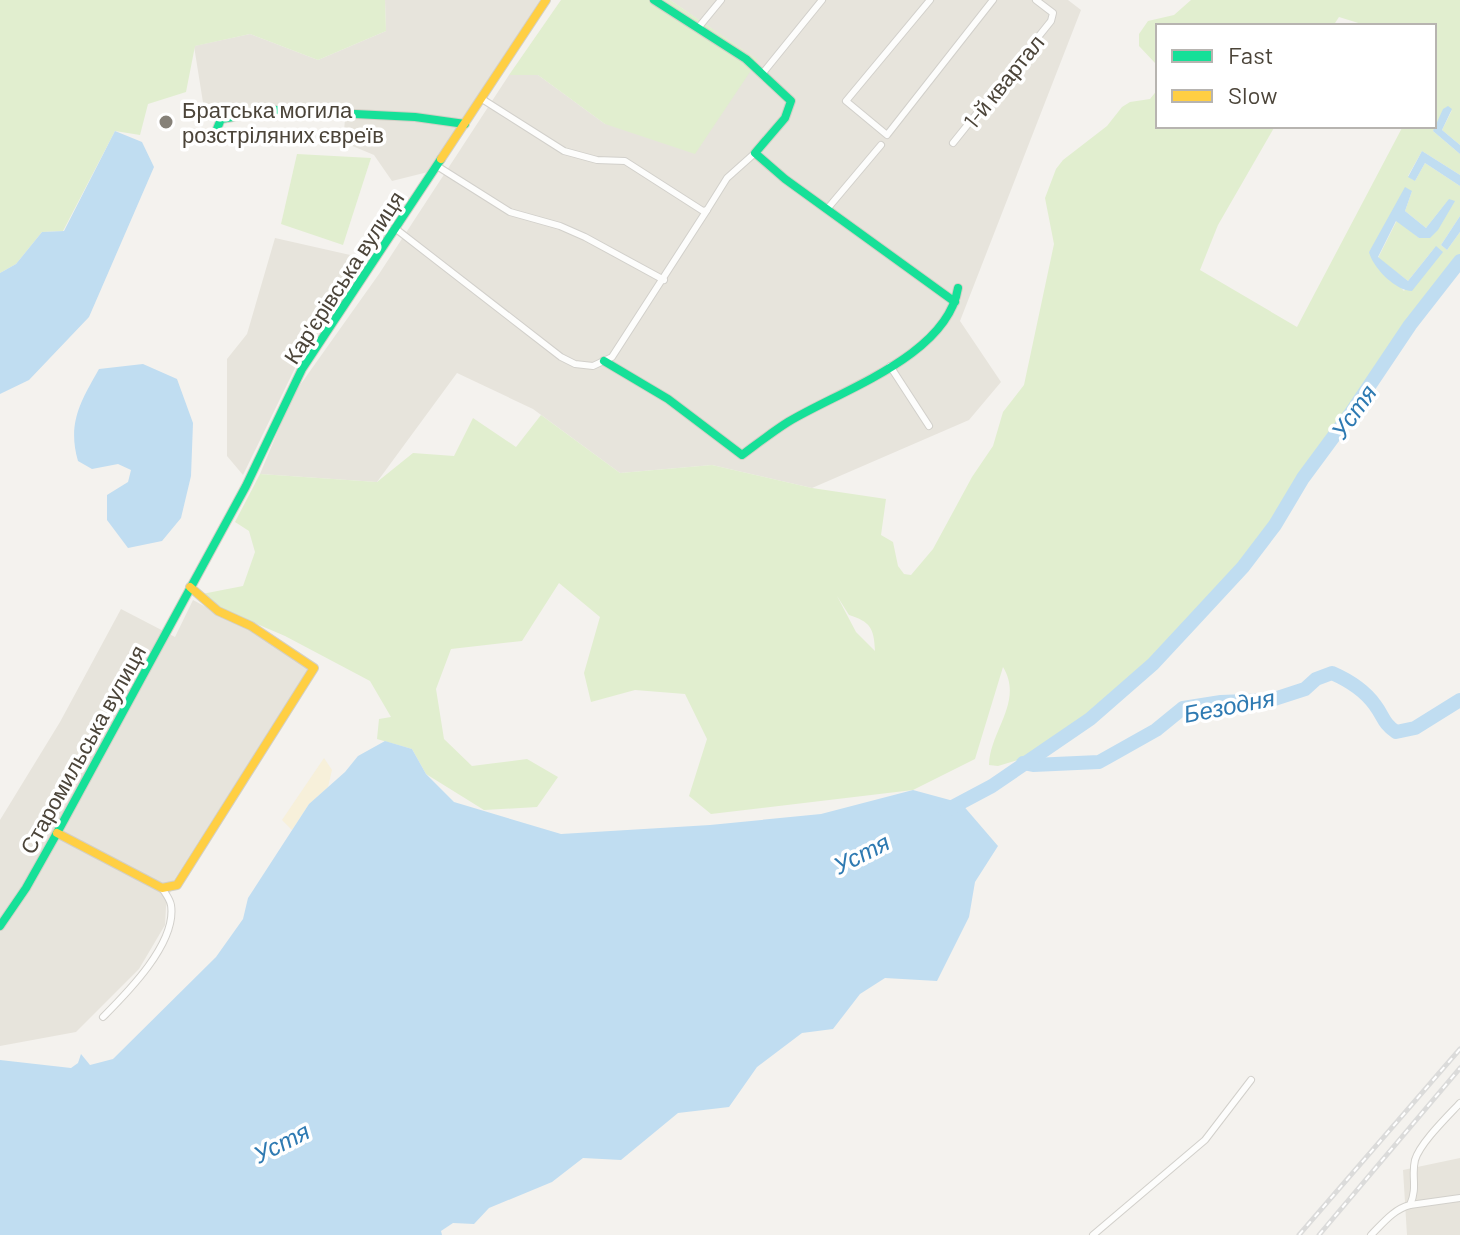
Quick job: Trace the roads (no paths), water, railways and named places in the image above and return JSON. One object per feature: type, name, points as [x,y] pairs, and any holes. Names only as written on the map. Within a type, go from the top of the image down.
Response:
[{"type":"street","name":"Кар'єрівська вулиця","points":[[190,587],[246,486],[302,369],[546,0]]},
{"type":"street","points":[[698,28],[721,0]]},
{"type":"street","points":[[762,74],[822,0]]},
{"type":"street","points":[[930,0],[846,101],[887,135],[993,0]]},
{"type":"street","name":"1-й квартал","points":[[953,143],[1052,18],[1053,13],[1036,0]]},
{"type":"street","points":[[396,229],[561,357],[575,364],[593,366],[612,357],[727,178],[755,153],[785,118],[792,104],[746,59],[657,1]]},
{"type":"street","points":[[482,99],[564,151],[597,160],[625,161],[696,210],[707,210]]},
{"type":"street","points":[[215,134],[221,119],[275,110],[415,117],[465,124]]},
{"type":"street","points":[[828,208],[881,145]]},
{"type":"street","points":[[755,153],[785,179],[955,302]]},
{"type":"street","points":[[437,166],[510,212],[560,226],[585,237],[664,280]]},
{"type":"street","points":[[604,361],[668,399],[742,455],[786,423],[929,342],[947,320],[958,288]]},
{"type":"street","points":[[890,366],[929,426]]},
{"type":"street","points":[[162,888],[177,885],[314,668],[251,626],[218,611],[190,587]]},
{"type":"street","name":"Старомильська вулиця","points":[[0,926],[57,833],[190,587]]},
{"type":"street","points":[[57,833],[162,888],[171,904],[169,927],[146,972],[103,1017]]},
{"type":"street","points":[[1093,1235],[1205,1140],[1251,1080]]},
{"type":"street","points":[[1410,1205],[1416,1191],[1415,1159],[1460,1103]]},
{"type":"street","points":[[1371,1235],[1380,1231],[1402,1207],[1460,1198]]},
{"type":"water","points":[[1448,106],[1452,109],[1442,130],[1460,145],[1460,154],[1433,131],[1443,109]]},
{"type":"water","points":[[115,131],[142,142],[154,167],[89,317],[29,380],[0,394],[0,273],[16,264],[42,232],[64,231]]},
{"type":"water","points":[[1422,151],[1460,175],[1460,186],[1425,163],[1415,181],[1408,177]]},
{"type":"water","points":[[1405,187],[1412,191],[1405,211],[1426,228],[1449,199],[1455,201],[1430,238],[1419,238],[1396,221],[1378,257],[1408,281],[1436,246],[1443,252],[1412,291],[1386,278],[1369,252]]},
{"type":"water","points":[[1460,216],[1460,232],[1447,250],[1441,245]]},
{"type":"water","points":[[143,364],[177,379],[193,423],[191,476],[181,518],[162,541],[128,548],[107,520],[107,495],[128,482],[131,470],[118,464],[92,469],[78,461],[74,435],[82,402],[99,369]]},
{"type":"water","points":[[385,741],[412,749],[426,774],[454,802],[561,834],[710,825],[821,814],[913,790],[961,803],[998,846],[975,882],[969,917],[937,981],[885,978],[860,994],[833,1029],[802,1033],[757,1067],[729,1107],[678,1113],[621,1160],[583,1158],[552,1182],[489,1208],[474,1224],[453,1223],[441,1231],[442,1235],[0,1235],[0,1060],[71,1068],[78,1063],[81,1054],[90,1065],[113,1059],[216,957],[243,919],[248,898],[309,804],[358,756]]},
{"type":"waterway","name":"Устя","points":[[945,811],[992,786],[1090,719],[1153,664],[1243,567],[1275,525],[1303,478],[1410,325],[1460,261]]},
{"type":"waterway","name":"Безодня","points":[[1023,763],[1099,762],[1156,730],[1183,708],[1221,702],[1271,700],[1305,689],[1316,679],[1332,673],[1366,695],[1396,732],[1415,728],[1460,700]]},
{"type":"railway","points":[[1299,1235],[1460,1049]]},
{"type":"railway","points":[[1319,1235],[1460,1068]]},
{"type":"place","name":"Братська могила розстріляних євреїв","points":[[166,122]]}]
